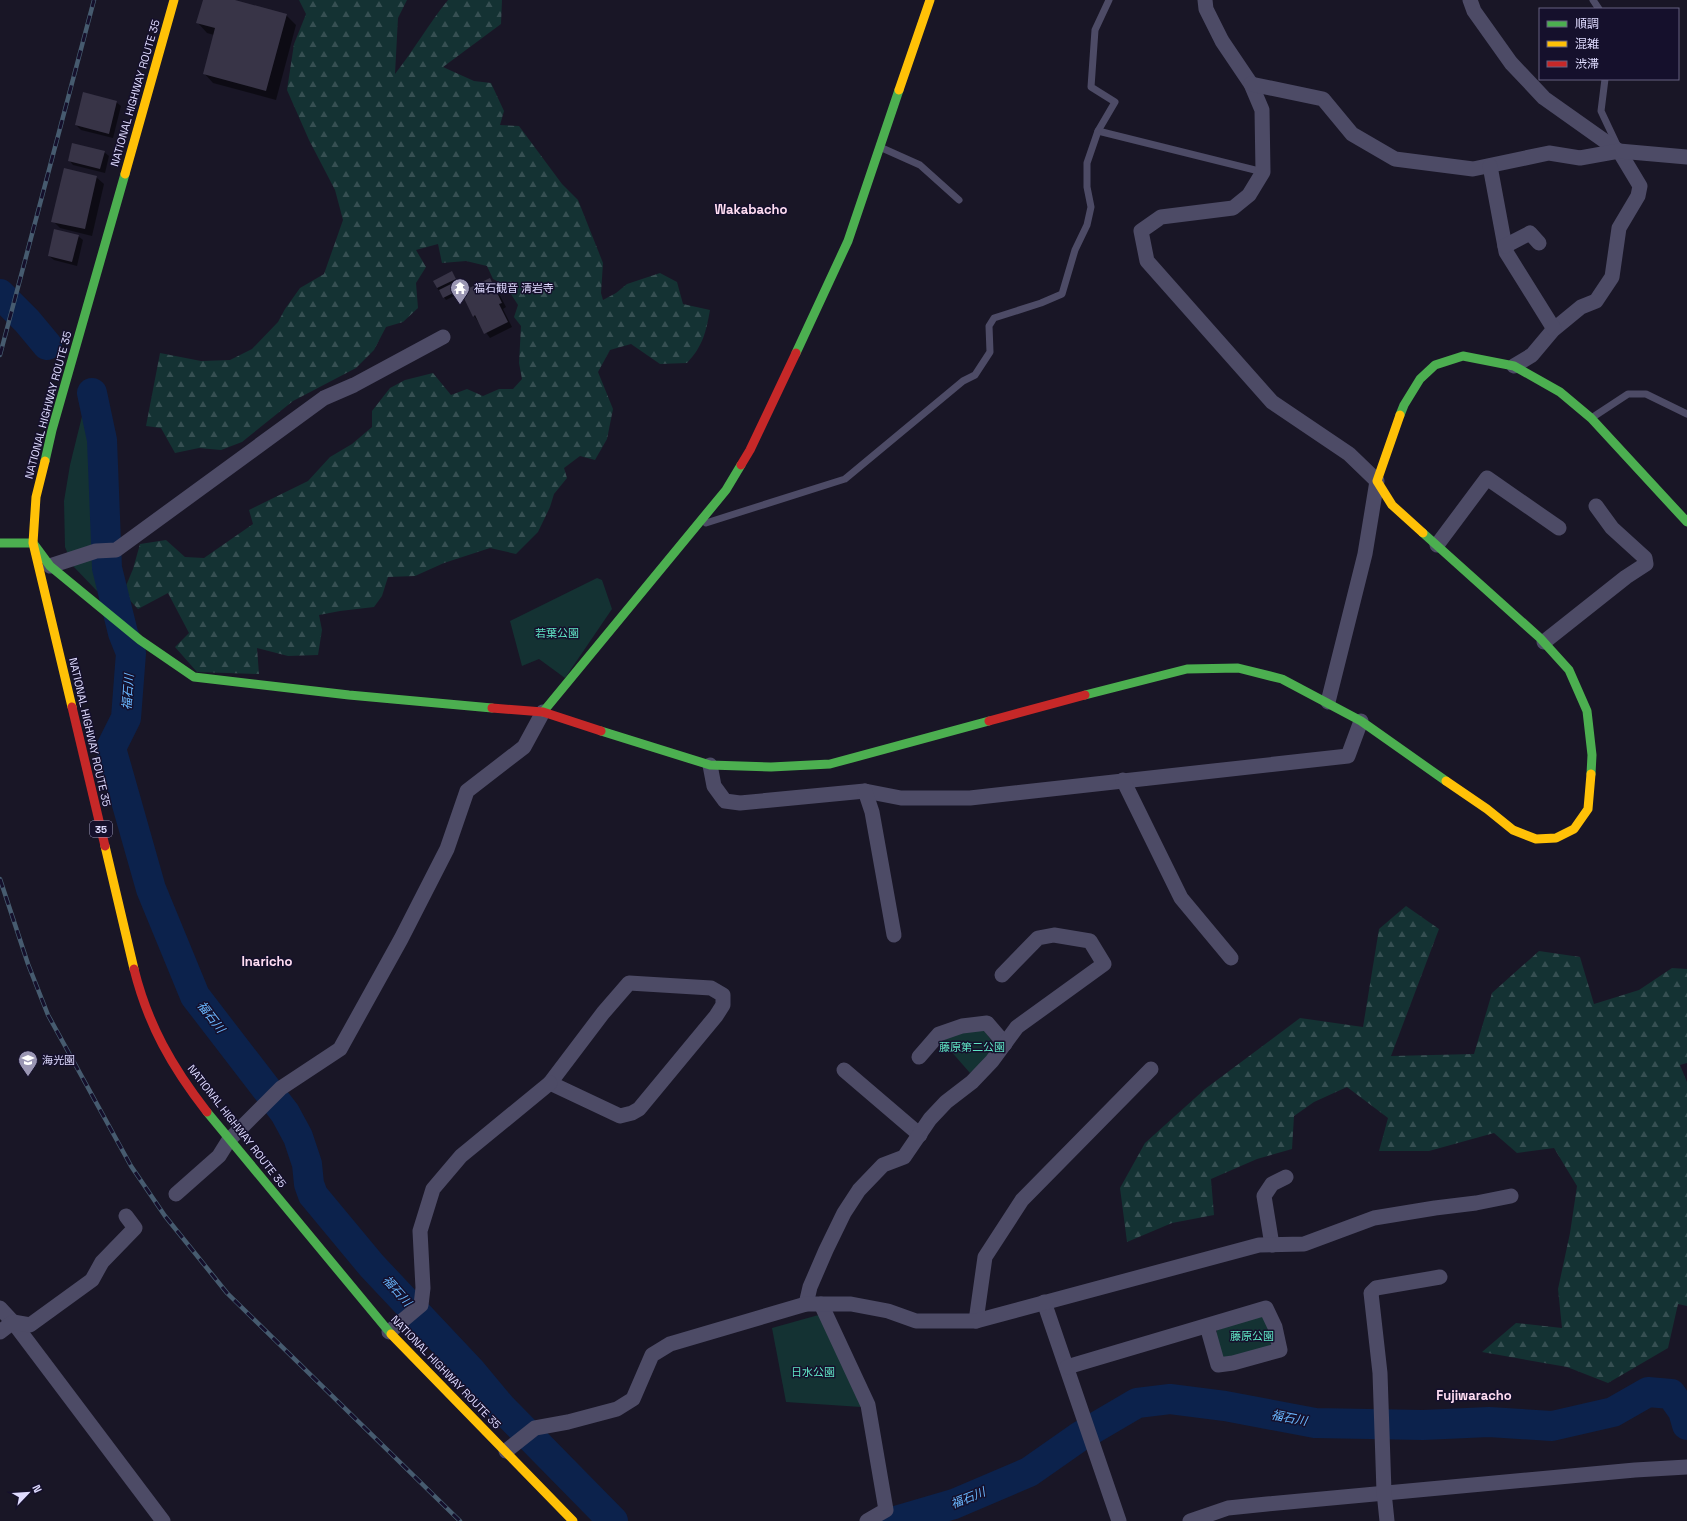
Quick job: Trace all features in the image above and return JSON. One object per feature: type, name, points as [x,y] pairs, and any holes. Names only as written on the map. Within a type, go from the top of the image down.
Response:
[{"type":"main road","name":"NATIONAL HIGHWAY ROUTE 35","points":[[174,0],[52,430],[36,497],[33,543],[137,980],[156,1034],[184,1082],[229,1140],[389,1332],[573,1521]]},
{"type":"main road","points":[[543,712],[726,490],[750,450],[848,241],[881,148],[930,0]]},
{"type":"main road","points":[[0,543],[33,543],[50,566],[140,640],[194,677],[349,695],[543,712],[710,765],[771,767],[830,764],[1187,669],[1238,668],[1282,679],[1328,702],[1361,721],[1487,809],[1513,830],[1536,839],[1556,838],[1574,829],[1588,809],[1592,755],[1587,711],[1569,670],[1544,642],[1392,505],[1377,481],[1404,405],[1420,379],[1435,365],[1463,356],[1514,366],[1560,392],[1591,418],[1687,522]]},
{"type":"street","points":[[1205,0],[1206,9],[1222,41],[1251,84],[1262,110],[1263,172],[1249,195],[1233,208],[1161,217],[1142,231],[1147,261],[1272,402],[1349,454],[1377,481],[1365,554],[1328,702]]},
{"type":"street","points":[[1470,0],[1474,11],[1511,63],[1544,98],[1620,151],[1640,186],[1638,196],[1620,228],[1612,277],[1596,301],[1581,308],[1554,329],[1532,355],[1514,366]]},
{"type":"street","points":[[1251,84],[1323,99],[1352,134],[1395,158],[1473,169],[1549,153],[1580,158],[1620,151],[1687,158]]},
{"type":"street","points":[[1490,166],[1506,252],[1554,329]]},
{"type":"street","points":[[1505,246],[1530,233],[1539,243]]},
{"type":"street","points":[[50,566],[96,551],[116,550],[324,398],[354,384],[443,337]]},
{"type":"street","points":[[1437,545],[1487,478],[1559,528]]},
{"type":"street","points":[[1544,642],[1626,577],[1646,564],[1645,558],[1612,528],[1596,506]]},
{"type":"street","points":[[176,1194],[219,1156],[229,1140],[281,1088],[340,1049],[401,939],[446,849],[467,791],[524,747],[543,712]]},
{"type":"street","points":[[710,765],[714,786],[725,801],[740,803],[865,791],[901,798],[970,798],[1348,756],[1361,721]]},
{"type":"street","points":[[1123,780],[1181,898],[1231,958]]},
{"type":"street","points":[[865,791],[872,812],[894,935]]},
{"type":"street","points":[[867,1521],[886,1510],[868,1405],[814,1304],[810,1287],[844,1213],[859,1190],[883,1165],[904,1157],[930,1119],[946,1102],[972,1082],[992,1061],[1017,1027],[1104,964],[1090,941],[1054,935],[1038,938],[1002,975]]},
{"type":"street","points":[[389,1332],[421,1305],[423,1288],[420,1231],[433,1189],[462,1156],[550,1083],[629,983],[711,988],[723,995],[723,1005],[716,1016],[639,1109],[632,1113],[620,1116],[550,1083]]},
{"type":"street","points":[[919,1057],[939,1034],[962,1026],[987,1022],[1005,1044]]},
{"type":"street","points":[[976,1321],[985,1257],[1022,1200],[1151,1069]]},
{"type":"street","points":[[844,1070],[920,1135]]},
{"type":"street","points":[[1272,1244],[1264,1196],[1272,1184],[1286,1177]]},
{"type":"street","points":[[506,1451],[535,1428],[568,1422],[617,1409],[633,1399],[652,1355],[670,1344],[814,1304],[851,1304],[888,1311],[916,1321],[976,1321],[1259,1245],[1304,1244],[1374,1218],[1476,1203],[1511,1196]]},
{"type":"street","points":[[0,1332],[13,1322],[30,1325],[92,1280],[102,1262],[135,1228],[126,1216]]},
{"type":"street","points":[[1387,1521],[1384,1492],[1380,1373],[1371,1293],[1376,1288],[1440,1277]]},
{"type":"street","points":[[1044,1302],[1119,1521]]},
{"type":"street","points":[[0,1308],[13,1322],[163,1521]]},
{"type":"street","points":[[1067,1368],[1266,1308],[1275,1327],[1280,1350],[1233,1363],[1218,1365],[1207,1326]]},
{"type":"street","points":[[1190,1521],[1228,1508],[1384,1492],[1635,1470],[1687,1467]]},
{"type":"lane","points":[[697,526],[845,479],[963,381],[975,375],[990,352],[989,326],[994,318],[1041,303],[1062,294],[1075,250],[1087,225],[1091,207],[1087,187],[1087,163],[1098,131],[1115,102],[1090,87],[1095,30],[1109,0]]},
{"type":"lane","points":[[1605,80],[1601,111],[1620,151]]},
{"type":"lane","points":[[1098,131],[1263,172]]},
{"type":"lane","points":[[881,148],[920,166],[959,200]]},
{"type":"lane","points":[[1591,418],[1628,394],[1646,394],[1687,414]]},
{"type":"green space","points":[[299,0],[407,0],[398,18],[395,74],[448,0],[502,0],[501,24],[443,67],[474,81],[491,83],[504,111],[500,125],[519,126],[562,184],[578,200],[603,263],[601,293],[603,300],[616,293],[627,284],[660,273],[677,282],[683,304],[710,310],[707,325],[700,345],[687,363],[660,364],[631,344],[610,350],[598,372],[613,409],[607,439],[595,460],[580,456],[564,468],[567,478],[554,494],[550,507],[538,532],[516,554],[490,548],[444,563],[415,576],[388,577],[382,596],[374,607],[319,615],[322,630],[318,655],[288,656],[257,648],[259,674],[197,672],[175,647],[189,633],[168,593],[138,609],[123,593],[133,569],[140,544],[166,540],[185,557],[204,558],[253,524],[249,510],[308,481],[330,457],[352,444],[372,427],[372,411],[390,388],[405,380],[433,373],[451,395],[467,389],[483,396],[499,389],[513,389],[522,379],[519,363],[521,326],[514,317],[518,305],[505,285],[493,279],[487,266],[466,261],[442,263],[438,244],[416,250],[426,267],[416,283],[418,308],[403,322],[386,327],[374,350],[356,368],[293,401],[242,442],[221,450],[199,448],[175,453],[161,428],[146,426],[160,353],[201,361],[230,360],[252,349],[278,322],[300,288],[324,274],[343,220],[335,190],[309,140],[287,90],[294,44],[306,14]]},
{"type":"green space","points":[[87,396],[94,399],[103,591],[97,591],[73,566],[65,547],[64,501],[70,465]]},
{"type":"green space","name":"若葉公園","points":[[597,578],[602,580],[612,609],[565,678],[539,659],[522,666],[510,621]]},
{"type":"green space","points":[[1406,906],[1439,929],[1391,1056],[1474,1054],[1492,993],[1539,951],[1580,957],[1594,1004],[1639,990],[1672,968],[1687,969],[1687,1063],[1680,1065],[1687,1082],[1687,1306],[1678,1304],[1668,1348],[1608,1383],[1567,1367],[1482,1352],[1516,1323],[1562,1328],[1558,1289],[1570,1233],[1577,1186],[1554,1148],[1517,1153],[1494,1133],[1429,1151],[1379,1151],[1388,1118],[1347,1087],[1314,1102],[1294,1116],[1292,1149],[1257,1159],[1211,1179],[1214,1215],[1172,1223],[1127,1242],[1120,1188],[1145,1143],[1205,1089],[1300,1018],[1363,1027],[1379,929]]},
{"type":"green space","name":"藤原第二公園","points":[[983,1029],[997,1048],[970,1073],[942,1041],[964,1030]]},
{"type":"green space","name":"日水公園","points":[[822,1314],[861,1407],[786,1402],[772,1328]]},
{"type":"green space","name":"藤原公園","points":[[1264,1314],[1273,1341],[1268,1349],[1226,1360],[1221,1357],[1215,1338],[1217,1330]]},
{"type":"building","points":[[203,0],[235,0],[287,14],[266,91],[203,74],[215,28],[196,23]]},
{"type":"building","points":[[83,92],[117,101],[109,134],[75,125]]},
{"type":"building","points":[[72,143],[105,151],[100,169],[68,161]]},
{"type":"building","points":[[64,168],[97,176],[85,229],[51,222]]},
{"type":"building","points":[[54,229],[79,235],[72,262],[48,256]]},
{"type":"building","points":[[452,271],[456,279],[437,288],[433,281]]},
{"type":"building","points":[[490,278],[502,303],[499,304],[508,322],[484,334],[475,315],[473,317],[461,292]]},
{"type":"building","points":[[457,281],[461,289],[443,298],[439,290]]},
{"type":"waterway","name":"福石川","points":[[0,294],[27,321],[47,345]]},
{"type":"waterway","name":"福石川","points":[[92,393],[102,440],[107,568],[123,633],[131,653],[126,718],[111,748],[151,889],[195,996],[285,1113],[298,1137],[307,1164],[309,1184],[313,1195],[372,1266],[470,1370],[501,1407],[613,1521]]},
{"type":"waterway","name":"福石川","points":[[896,1521],[954,1504],[1029,1472],[1079,1437],[1137,1403],[1170,1399],[1225,1406],[1315,1423],[1423,1425],[1489,1422],[1552,1426],[1613,1412],[1648,1392],[1671,1394],[1683,1411],[1687,1425]]},
{"type":"railway","points":[[0,355],[94,0]]},
{"type":"railway","points":[[0,879],[28,964],[48,1015],[131,1166],[165,1216],[227,1293],[460,1521]]},
{"type":"traffic: fast","points":[[796,353],[848,241],[899,90]]},
{"type":"traffic: fast","points":[[45,461],[52,430],[125,174]]},
{"type":"traffic: fast","points":[[1400,415],[1404,405],[1420,379],[1435,365],[1463,356],[1514,366],[1560,392],[1591,418],[1687,522]]},
{"type":"traffic: fast","points":[[543,712],[726,490],[741,465]]},
{"type":"traffic: fast","points":[[1423,533],[1540,638],[1569,670],[1587,711],[1592,755],[1591,774]]},
{"type":"traffic: fast","points":[[0,543],[33,543],[50,566],[140,640],[194,677],[349,695],[492,708]]},
{"type":"traffic: fast","points":[[1085,695],[1187,669],[1238,668],[1282,679],[1361,721],[1446,781]]},
{"type":"traffic: fast","points":[[601,731],[710,765],[771,767],[830,764],[989,721]]},
{"type":"traffic: fast","points":[[207,1112],[391,1334]]},
{"type":"traffic: slow","points":[[125,174],[174,0]]},
{"type":"traffic: slow","points":[[899,90],[930,0]]},
{"type":"traffic: slow","points":[[1400,415],[1377,481],[1392,505],[1423,533]]},
{"type":"traffic: slow","points":[[45,461],[36,497],[33,543],[72,707]]},
{"type":"traffic: slow","points":[[1446,781],[1487,809],[1513,830],[1536,839],[1556,838],[1574,829],[1588,809],[1591,774]]},
{"type":"traffic: slow","points":[[105,846],[134,969]]},
{"type":"traffic: slow","points":[[391,1334],[573,1521]]},
{"type":"traffic: jam","points":[[741,465],[750,450],[796,353]]},
{"type":"traffic: jam","points":[[989,721],[1085,695]]},
{"type":"traffic: jam","points":[[72,707],[105,846]]},
{"type":"traffic: jam","points":[[492,708],[543,712],[601,731]]},
{"type":"traffic: jam","points":[[134,969],[146,1009],[163,1045],[183,1079],[207,1112]]},
{"type":"place","name":"福石観音 清岩寺","points":[[460,305]]},
{"type":"place","name":"海光園","points":[[28,1077]]},
{"type":"district","name":"Wakabacho","points":[[751,209]]},
{"type":"district","name":"Inaricho","points":[[267,961]]},
{"type":"district","name":"Fujiwaracho","points":[[1474,1395]]}]
